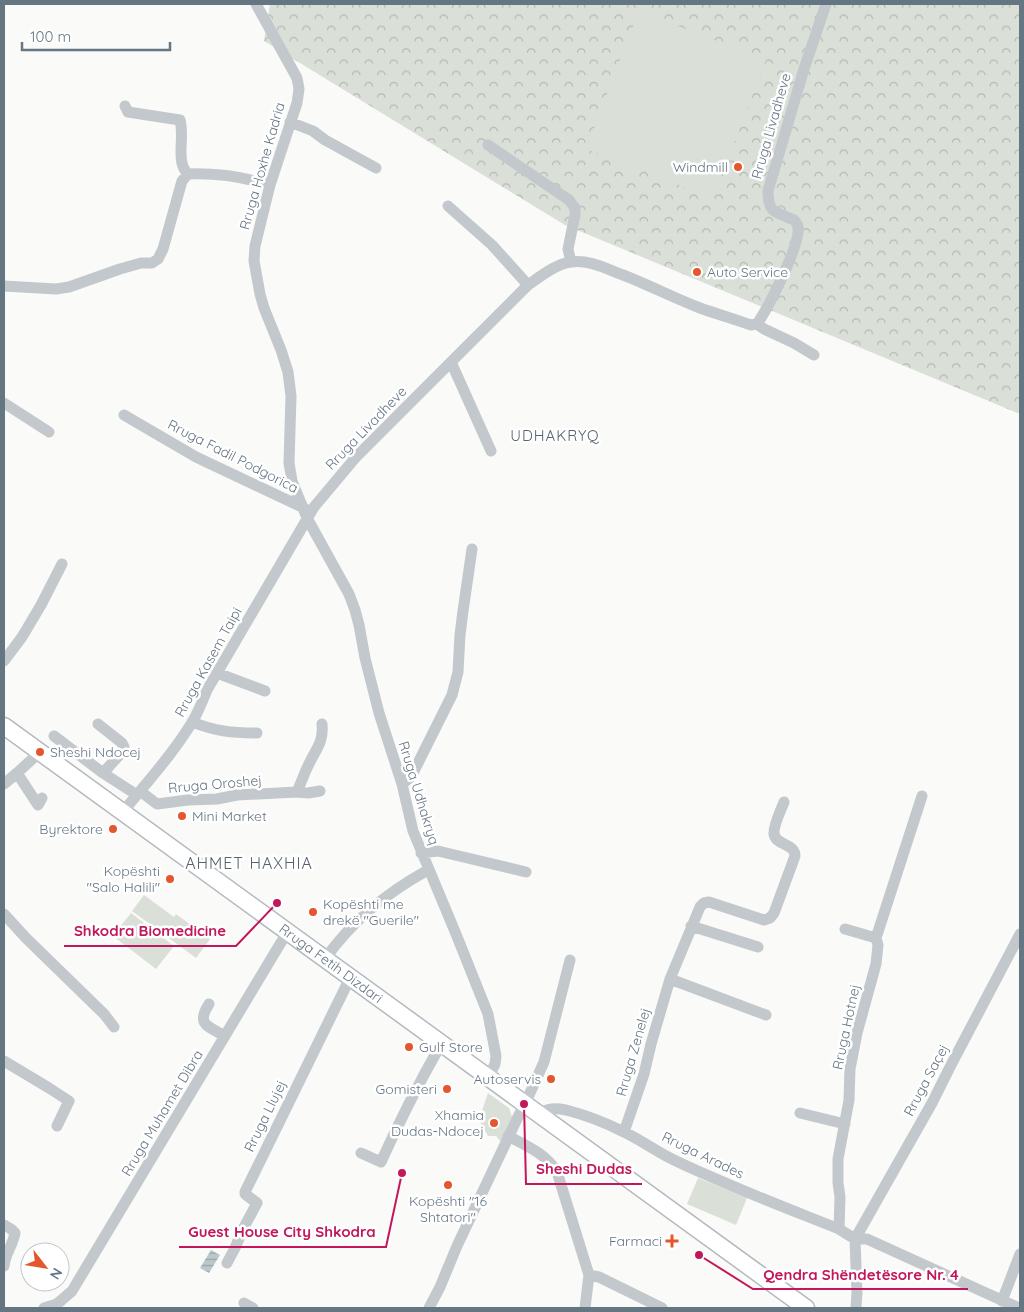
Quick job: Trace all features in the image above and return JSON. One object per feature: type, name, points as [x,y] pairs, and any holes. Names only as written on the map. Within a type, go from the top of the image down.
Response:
[{"type":"main road","name":"Rruga Fetih Dizdari","points":[[4,726],[806,1308]]},
{"type":"street","name":"Rruga Hoxhe Kadria","points":[[256,4],[297,78],[299,89],[297,103],[270,185],[255,246],[254,261],[264,308],[288,372],[291,396],[289,463],[292,481],[306,513]]},
{"type":"street","name":"Rruga Livadheve","points":[[758,324],[789,261],[797,235],[798,226],[794,220],[774,211],[770,207],[768,191],[804,69],[826,4]]},
{"type":"street","points":[[125,106],[128,112],[180,120],[182,129],[181,161],[188,174]]},
{"type":"street","points":[[290,122],[313,131],[325,140],[376,168]]},
{"type":"street","points":[[488,145],[569,200],[575,208],[568,248],[571,262],[580,261],[590,264],[642,283],[700,308],[751,325],[758,324],[814,355]]},
{"type":"street","points":[[4,286],[56,289],[68,287],[141,263],[152,263],[158,258],[163,249],[182,181],[188,174],[229,176],[270,185]]},
{"type":"street","points":[[448,206],[492,245],[528,285]]},
{"type":"street","name":"Rruga Livadheve","points":[[306,513],[314,507],[356,456],[528,285],[560,265],[571,262]]},
{"type":"street","points":[[451,362],[491,451]]},
{"type":"street","points":[[4,403],[49,432]]},
{"type":"street","name":"Rruga Fadil Podgorica","points":[[124,415],[196,457],[306,513]]},
{"type":"street","name":"Rruga Kasem Taipi","points":[[123,812],[175,748],[192,722],[207,690],[306,513]]},
{"type":"street","name":"Rruga Udhakryq","points":[[306,513],[349,594],[355,610],[379,713],[402,784],[413,831],[488,1014],[496,1056],[495,1064],[488,1078]]},
{"type":"street","points":[[402,784],[411,777],[452,695],[458,672],[462,611],[472,550]]},
{"type":"street","points":[[4,661],[22,637],[62,564]]},
{"type":"street","points":[[217,674],[265,691]]},
{"type":"street","points":[[192,722],[222,732],[257,733]]},
{"type":"street","points":[[98,724],[124,746],[123,751],[103,773]]},
{"type":"street","points":[[297,792],[309,763],[320,744],[322,724]]},
{"type":"street","points":[[54,736],[103,773],[138,793]]},
{"type":"street","points":[[4,784],[40,752]]},
{"type":"street","points":[[17,773],[38,805],[42,798]]},
{"type":"street","name":"Rruga Oroshej","points":[[138,793],[157,804],[238,796],[320,791]]},
{"type":"street","name":"Rruga Hotnej","points":[[840,1229],[838,1159],[849,1100],[850,1069],[857,1033],[876,964],[878,945],[876,938],[922,796]]},
{"type":"street","name":"Rruga Zenelej","points":[[624,1132],[644,1074],[670,979],[700,907],[704,903],[709,902],[764,920],[770,918],[774,913],[795,856],[793,849],[782,844],[774,834],[784,802]]},
{"type":"street","points":[[421,853],[438,851],[526,872]]},
{"type":"street","points":[[325,960],[334,947],[368,911],[400,887],[428,870]]},
{"type":"street","points":[[4,914],[114,1026]]},
{"type":"street","points":[[691,926],[758,947]]},
{"type":"street","points":[[845,929],[876,938]]},
{"type":"street","name":"Rruga Muhamet Dibra","points":[[44,1308],[57,1304],[72,1291],[288,932]]},
{"type":"street","name":"Rruga Saçej","points":[[856,1238],[932,1103],[1020,934]]},
{"type":"street","points":[[429,1308],[544,1062],[570,960]]},
{"type":"street","name":"Rruga Llujej","points":[[227,1263],[242,1228],[257,1203],[245,1194],[248,1184],[350,978]]},
{"type":"street","points":[[670,979],[766,1015]]},
{"type":"street","points":[[209,1004],[202,1018],[214,1030],[225,1036]]},
{"type":"street","points":[[361,1153],[381,1162],[398,1124],[441,1044]]},
{"type":"street","points":[[4,1062],[69,1101],[56,1126]]},
{"type":"street","name":"Rruga Arades","points":[[538,1114],[546,1109],[558,1108],[624,1132],[672,1159],[734,1188],[840,1229],[856,1238],[866,1239],[1019,1308]]},
{"type":"street","points":[[800,1113],[845,1124]]},
{"type":"street","points":[[508,1136],[546,1158],[557,1172],[589,1275],[585,1308]]},
{"type":"street","points":[[4,1225],[14,1233],[14,1239],[4,1261],[4,1266]]},
{"type":"street","points":[[856,1238],[856,1308]]},
{"type":"street","points":[[1002,1301],[1020,1254]]},
{"type":"street","points":[[589,1275],[599,1277],[662,1308]]},
{"type":"green space","points":[[270,4],[1020,4],[1020,414],[565,225],[264,41]]},
{"type":"green space","points":[[639,11],[766,60],[713,198],[586,149]]},
{"type":"green space","points":[[144,895],[174,917],[176,914],[210,939],[196,958],[132,911]]},
{"type":"green space","points":[[131,913],[174,946],[156,969],[113,936]]},
{"type":"green space","points":[[488,1093],[509,1108],[512,1117],[501,1142],[496,1136],[488,1136],[479,1120]]},
{"type":"green space","points":[[698,1178],[747,1198],[736,1225],[687,1204]]},
{"type":"shaded area","points":[[211,1250],[220,1255],[209,1273],[200,1268]]},
{"type":"place","name":"Windmill","points":[[738,167]]},
{"type":"place","name":"Auto Service","points":[[697,272]]},
{"type":"place","name":"Sheshi Ndocej","points":[[40,752]]},
{"type":"place","name":"Mini Market","points":[[182,816]]},
{"type":"place","name":"Byrektore","points":[[113,829]]},
{"type":"place","name":"Kopështi \"Salo Halili\"","points":[[170,879]]},
{"type":"place","name":"Shkodra Biomedicine","points":[[277,903]]},
{"type":"place","name":"Kopështi me drekë \"Guerile\"","points":[[313,912]]},
{"type":"place","name":"Gulf Store","points":[[409,1047]]},
{"type":"place","name":"Autoservis","points":[[551,1079]]},
{"type":"place","name":"Gomisteri","points":[[447,1089]]},
{"type":"place","name":"Sheshi Dudas","points":[[524,1104]]},
{"type":"place","name":"Xhamia Dudas-Ndocej","points":[[494,1123]]},
{"type":"place","name":"Guest House City Shkodra","points":[[402,1173]]},
{"type":"place","name":"Kopështi \"16 Shtatori\"","points":[[448,1185]]},
{"type":"place","name":"Farmaci","points":[[672,1241]]},
{"type":"place","name":"Qendra Shëndetësore Nr. 4","points":[[699,1255]]},
{"type":"district","name":"UDHAKRYQ","points":[[555,436]]},
{"type":"district","name":"AHMET HAXHIA","points":[[249,863]]}]
